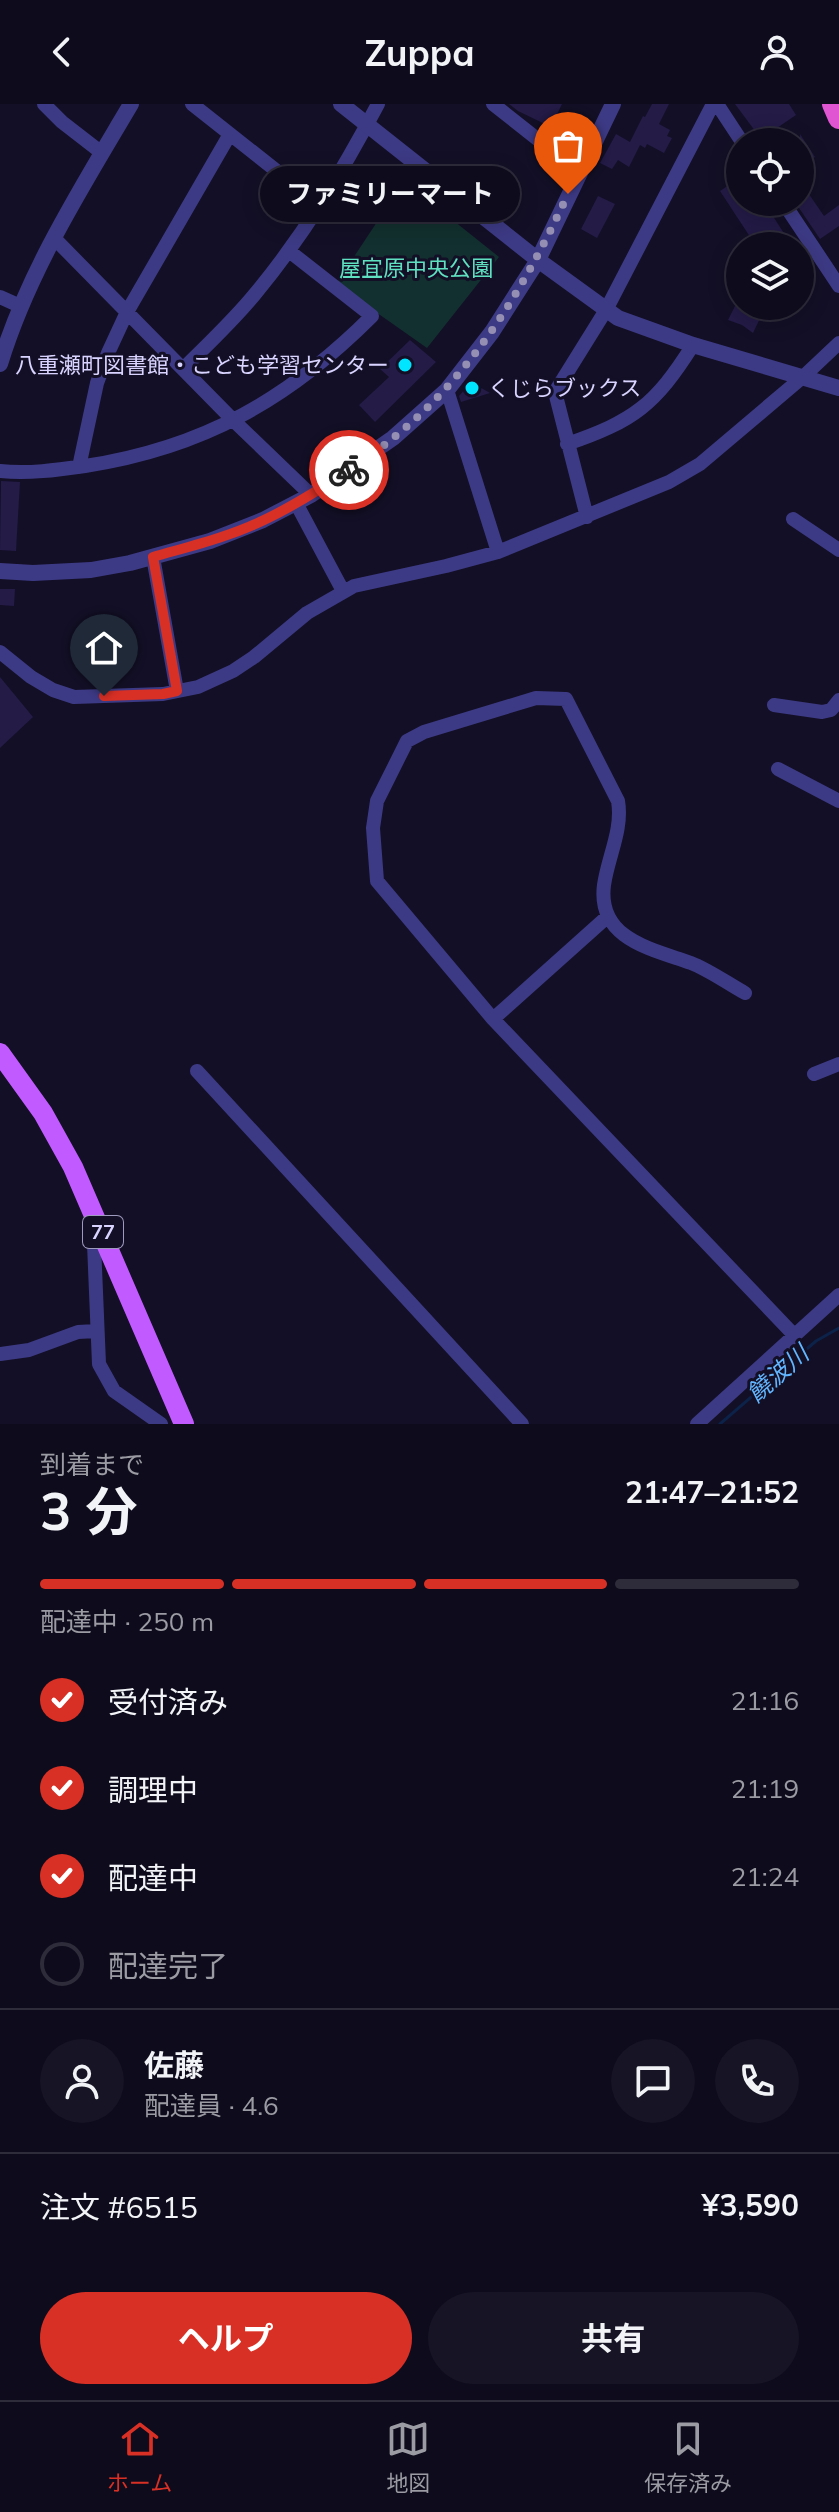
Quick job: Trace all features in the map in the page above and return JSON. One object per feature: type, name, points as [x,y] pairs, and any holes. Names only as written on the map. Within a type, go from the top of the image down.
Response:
[{"type":"highway","points":[[833,104],[839,118]]},
{"type":"main road","name":"77","points":[[0,1053],[43,1113],[73,1167],[184,1424]]},
{"type":"street","points":[[44,104],[102,153]]},
{"type":"street","points":[[0,364],[20,306],[131,104]]},
{"type":"street","points":[[192,104],[321,206]]},
{"type":"street","points":[[341,104],[538,260],[618,318],[693,345],[839,388]]},
{"type":"street","points":[[183,369],[254,296],[289,251],[321,206],[378,104]]},
{"type":"street","points":[[0,571],[91,570],[210,541],[263,520],[304,499],[393,438],[447,390],[492,332],[538,260],[613,104]]},
{"type":"street","points":[[587,517],[555,392],[606,310],[715,104],[732,128]]},
{"type":"street","points":[[495,105],[579,172]]},
{"type":"street","points":[[79,467],[97,383],[127,312],[230,134]]},
{"type":"street","points":[[792,216],[839,286]]},
{"type":"street","points":[[55,239],[234,421],[304,499],[343,591]]},
{"type":"street","points":[[0,471],[79,467],[150,452],[234,421],[305,377],[343,346],[372,316],[289,251]]},
{"type":"street","points":[[0,297],[20,306]]},
{"type":"street","points":[[0,652],[31,677],[53,690],[74,697],[163,694],[198,687],[233,671],[307,613],[354,586],[498,552],[669,482],[700,464],[839,343]]},
{"type":"street","points":[[567,444],[612,427],[638,412],[674,376],[693,345]]},
{"type":"street","points":[[447,390],[498,552]]},
{"type":"street","points":[[793,519],[839,550]]},
{"type":"street","points":[[153,557],[177,691]]},
{"type":"street","points":[[745,993],[692,964],[640,946],[607,917],[603,888],[620,814],[618,801],[566,699],[536,698],[424,732],[407,741],[377,801],[373,828],[377,881],[493,1019],[795,1336]]},
{"type":"street","points":[[774,705],[822,712],[831,710],[839,700]]},
{"type":"street","points":[[778,769],[839,801]]},
{"type":"street","points":[[493,1019],[607,917]]},
{"type":"street","points":[[814,1074],[839,1064]]},
{"type":"street","points":[[197,1071],[522,1424]]},
{"type":"street","points":[[102,1229],[94,1244],[99,1364],[106,1381],[123,1399],[161,1424]]},
{"type":"street","points":[[697,1424],[839,1295]]},
{"type":"street","points":[[822,1310],[839,1307]]},
{"type":"street","points":[[0,1354],[46,1346],[78,1332],[96,1331]]},
{"type":"green space","name":"屋宜原中央公園","points":[[404,181],[499,257],[427,348],[336,284]]},
{"type":"building","points":[[509,104],[562,104],[551,127]]},
{"type":"building","points":[[652,104],[669,104],[659,124],[670,130],[667,136],[672,138],[664,153],[647,144],[645,148],[640,145],[629,167],[618,160],[612,169],[600,163],[616,134],[630,142]]},
{"type":"building","points":[[735,104],[789,104],[796,115],[777,128],[753,128]]},
{"type":"building","points":[[598,196],[615,204],[597,238],[581,229]]},
{"type":"building","points":[[814,201],[824,216],[839,205],[839,226],[820,239],[804,216],[814,216]]},
{"type":"building","points":[[736,216],[773,216],[783,232],[747,232]]},
{"type":"building","points":[[728,320],[759,320],[753,333]]},
{"type":"building","points":[[410,340],[436,362],[375,422],[359,405],[389,377],[380,369]]},
{"type":"building","points":[[471,382],[490,393],[461,402],[459,396]]},
{"type":"building","points":[[1,481],[20,482],[16,551],[0,550]]},
{"type":"building","points":[[0,589],[15,589],[14,606],[0,605]]},
{"type":"building","points":[[0,677],[33,717],[0,748]]},
{"type":"waterway","name":"饒波川","points":[[720,1424],[816,1341],[839,1328]]},
{"type":"way so far","points":[[349,470],[393,438],[447,390],[492,332],[538,260],[568,194]]},
{"type":"place","name":"ファミリーマート","points":[[568,194]]},
{"type":"place","name":"八重瀬町図書館・こども学習センター","points":[[405,365]]},
{"type":"place","name":"くじらブックス","points":[[472,388]]},
{"type":"route","points":[[104,696],[177,691],[153,557],[210,541],[263,520],[311,495],[349,470]]}]
